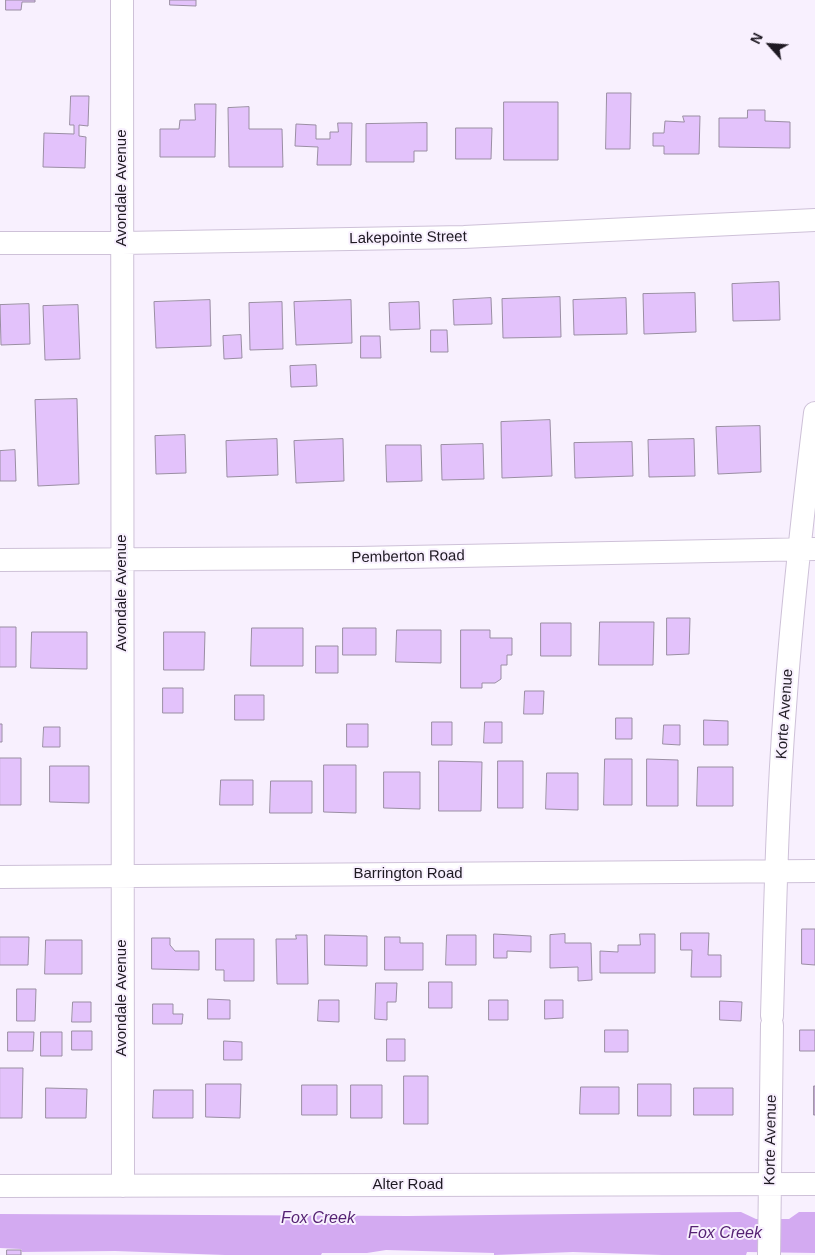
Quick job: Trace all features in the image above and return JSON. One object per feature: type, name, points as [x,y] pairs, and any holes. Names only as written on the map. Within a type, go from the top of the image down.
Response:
[{"type":"street","name":"Avondale Avenue","points":[[122,0],[123,1186]]},
{"type":"street","name":"Lakepointe Street","points":[[0,243],[122,243],[464,237],[815,220]]},
{"type":"street","name":"Korte Avenue","points":[[769,1255],[776,872],[785,708],[807,549],[815,413]]},
{"type":"street","name":"Pemberton Road","points":[[0,560],[358,558],[807,549]]},
{"type":"street","name":"Barrington Road","points":[[0,877],[815,871]]},
{"type":"street","name":"Alter Road","points":[[0,1186],[770,1190],[815,1184]]},
{"type":"water","name":"Fox Creek","points":[[741,1212],[756,1219],[789,1219],[799,1212],[815,1212],[815,1253],[747,1252],[746,1255],[662,1255],[573,1252],[494,1255],[494,1253],[386,1250],[367,1253],[322,1253],[321,1255],[225,1255],[115,1251],[22,1252],[21,1249],[0,1248],[0,1214],[408,1216]]},
{"type":"building","points":[[6,0],[35,0],[35,2],[22,2],[21,10],[6,10]]},
{"type":"building","points":[[170,0],[196,0],[196,6],[170,5]]},
{"type":"building","points":[[607,93],[631,93],[630,149],[606,149]]},
{"type":"building","points":[[71,96],[89,96],[88,126],[79,125],[79,136],[86,137],[85,168],[43,167],[44,133],[74,134],[74,125],[70,125]]},
{"type":"building","points":[[504,102],[558,102],[558,160],[504,160]]},
{"type":"building","points":[[195,104],[216,104],[215,157],[160,157],[160,129],[179,129],[180,120],[195,120]]},
{"type":"building","points":[[249,107],[249,129],[282,129],[283,167],[229,167],[228,108]]},
{"type":"building","points":[[748,110],[765,110],[765,121],[790,122],[790,148],[719,147],[719,118],[747,118]]},
{"type":"building","points":[[683,116],[700,116],[699,154],[664,154],[664,146],[653,146],[653,133],[664,133],[665,121],[684,122]]},
{"type":"building","points":[[338,123],[352,123],[351,165],[317,165],[318,147],[295,146],[296,124],[316,125],[316,139],[330,139],[330,132],[338,132]]},
{"type":"building","points":[[427,123],[427,151],[414,151],[414,162],[366,162],[366,124]]},
{"type":"building","points":[[456,128],[492,128],[491,159],[456,159]]},
{"type":"building","points":[[779,282],[780,320],[733,321],[732,284]]},
{"type":"building","points":[[695,293],[696,332],[644,334],[643,294]]},
{"type":"building","points":[[560,297],[561,337],[503,338],[502,299]]},
{"type":"building","points":[[491,298],[492,324],[454,325],[453,300]]},
{"type":"building","points":[[626,298],[627,334],[574,335],[573,300]]},
{"type":"building","points":[[210,300],[211,346],[156,348],[154,302]]},
{"type":"building","points":[[351,300],[352,343],[296,345],[294,302]]},
{"type":"building","points":[[282,302],[283,349],[250,350],[249,303]]},
{"type":"building","points":[[419,302],[420,329],[390,330],[389,303]]},
{"type":"building","points":[[29,304],[30,344],[1,345],[0,305]]},
{"type":"building","points":[[78,305],[80,359],[45,360],[43,306]]},
{"type":"building","points":[[431,330],[447,330],[448,352],[431,352]]},
{"type":"building","points":[[241,335],[242,358],[224,359],[223,336]]},
{"type":"building","points":[[361,336],[380,336],[381,358],[361,358]]},
{"type":"building","points":[[316,365],[317,386],[291,387],[290,366]]},
{"type":"building","points":[[77,399],[79,484],[38,486],[35,400]]},
{"type":"building","points":[[550,420],[552,476],[502,478],[501,422]]},
{"type":"building","points":[[760,426],[761,472],[718,474],[716,427]]},
{"type":"building","points":[[185,435],[186,473],[156,474],[155,436]]},
{"type":"building","points":[[277,439],[278,475],[227,477],[226,441]]},
{"type":"building","points":[[343,439],[344,481],[296,483],[294,441]]},
{"type":"building","points":[[694,439],[695,476],[649,477],[648,440]]},
{"type":"building","points":[[632,442],[633,476],[575,478],[574,443]]},
{"type":"building","points":[[483,444],[484,479],[442,480],[441,445]]},
{"type":"building","points":[[386,445],[421,445],[422,481],[387,482]]},
{"type":"building","points":[[15,450],[16,481],[0,481],[0,451]]},
{"type":"building","points":[[667,618],[690,618],[689,654],[667,655]]},
{"type":"building","points":[[600,622],[654,622],[653,665],[599,665]]},
{"type":"building","points":[[541,623],[571,623],[571,656],[541,656]]},
{"type":"building","points":[[0,627],[16,627],[16,667],[0,667]]},
{"type":"building","points":[[252,628],[303,628],[303,666],[251,666]]},
{"type":"building","points":[[343,628],[376,628],[376,655],[343,655]]},
{"type":"building","points":[[397,630],[441,630],[441,663],[396,662]]},
{"type":"building","points":[[461,630],[490,630],[490,638],[512,638],[512,655],[507,655],[507,665],[501,665],[501,679],[495,683],[482,683],[482,688],[461,688]]},
{"type":"building","points":[[32,632],[87,632],[87,669],[31,668]]},
{"type":"building","points":[[164,632],[205,632],[204,670],[164,670]]},
{"type":"building","points":[[316,646],[338,646],[338,673],[316,673]]},
{"type":"building","points":[[163,688],[183,688],[183,713],[163,713]]},
{"type":"building","points":[[525,691],[544,691],[543,714],[524,714]]},
{"type":"building","points":[[235,695],[264,695],[264,720],[235,720]]},
{"type":"building","points":[[616,718],[632,718],[632,739],[616,739]]},
{"type":"building","points":[[704,720],[728,721],[728,745],[704,745]]},
{"type":"building","points":[[432,722],[452,722],[452,745],[432,745]]},
{"type":"building","points":[[485,722],[502,722],[502,743],[484,743]]},
{"type":"building","points":[[0,724],[2,724],[2,742],[0,742]]},
{"type":"building","points":[[347,724],[368,724],[368,747],[347,747]]},
{"type":"building","points":[[664,725],[680,725],[680,745],[663,744]]},
{"type":"building","points":[[44,727],[60,727],[60,747],[43,747]]},
{"type":"building","points":[[0,758],[21,758],[21,805],[0,805]]},
{"type":"building","points":[[605,759],[632,759],[632,805],[604,805]]},
{"type":"building","points":[[647,759],[678,760],[678,806],[647,806]]},
{"type":"building","points":[[439,761],[482,762],[481,811],[439,811]]},
{"type":"building","points":[[498,761],[523,761],[523,808],[498,808]]},
{"type":"building","points":[[324,765],[356,765],[356,813],[324,812]]},
{"type":"building","points":[[50,766],[89,766],[89,803],[50,802]]},
{"type":"building","points":[[698,767],[733,767],[733,806],[697,806]]},
{"type":"building","points":[[384,772],[420,772],[420,809],[384,808]]},
{"type":"building","points":[[547,773],[578,773],[578,810],[546,809]]},
{"type":"building","points":[[221,780],[253,780],[253,805],[220,805]]},
{"type":"building","points":[[271,781],[312,781],[312,813],[270,813]]},
{"type":"building","points":[[802,929],[815,929],[815,965],[802,964]]},
{"type":"building","points":[[681,933],[709,933],[708,955],[721,955],[721,977],[691,977],[692,950],[681,950]]},
{"type":"building","points":[[494,934],[531,936],[531,952],[507,951],[507,958],[494,958]]},
{"type":"building","points":[[565,934],[565,943],[591,943],[592,980],[578,981],[578,967],[550,968],[550,935]]},
{"type":"building","points":[[640,934],[655,934],[655,973],[600,973],[600,951],[618,952],[618,945],[640,945]]},
{"type":"building","points":[[296,935],[307,935],[308,984],[277,984],[276,939],[296,939]]},
{"type":"building","points":[[325,935],[367,936],[367,966],[325,965]]},
{"type":"building","points":[[447,935],[476,935],[476,965],[446,965]]},
{"type":"building","points":[[0,937],[29,937],[28,965],[0,965]]},
{"type":"building","points":[[385,937],[400,937],[400,943],[423,943],[423,970],[385,970]]},
{"type":"building","points":[[152,938],[170,938],[170,945],[175,951],[199,951],[199,970],[152,969]]},
{"type":"building","points":[[216,939],[254,939],[254,981],[224,981],[224,970],[216,970]]},
{"type":"building","points":[[46,940],[82,940],[82,974],[45,974]]},
{"type":"building","points":[[429,982],[452,982],[452,1008],[429,1008]]},
{"type":"building","points":[[376,983],[397,983],[396,1002],[387,1002],[387,1020],[375,1019]]},
{"type":"building","points":[[17,989],[36,989],[35,1021],[17,1021]]},
{"type":"building","points":[[208,999],[230,1000],[230,1019],[208,1019]]},
{"type":"building","points":[[319,1000],[339,1000],[339,1022],[318,1021]]},
{"type":"building","points":[[489,1000],[508,1000],[508,1020],[489,1020]]},
{"type":"building","points":[[545,1000],[563,1000],[563,1018],[545,1019]]},
{"type":"building","points":[[720,1001],[742,1002],[741,1021],[720,1020]]},
{"type":"building","points":[[73,1002],[91,1002],[91,1022],[72,1022]]},
{"type":"building","points":[[153,1004],[173,1004],[173,1014],[183,1014],[182,1024],[153,1024]]},
{"type":"building","points":[[605,1030],[628,1030],[628,1052],[605,1052]]},
{"type":"building","points":[[800,1030],[815,1030],[815,1051],[800,1051]]},
{"type":"building","points":[[72,1031],[92,1031],[92,1050],[72,1050]]},
{"type":"building","points":[[8,1032],[34,1032],[33,1051],[8,1051]]},
{"type":"building","points":[[41,1032],[62,1032],[62,1056],[41,1056]]},
{"type":"building","points":[[387,1039],[405,1039],[405,1061],[387,1061]]},
{"type":"building","points":[[224,1041],[242,1042],[242,1060],[224,1060]]},
{"type":"building","points":[[0,1068],[23,1068],[22,1118],[0,1118]]},
{"type":"building","points":[[404,1076],[428,1076],[428,1124],[404,1124]]},
{"type":"building","points":[[206,1084],[241,1084],[240,1118],[206,1117]]},
{"type":"building","points":[[638,1084],[671,1084],[671,1116],[638,1116]]},
{"type":"building","points":[[302,1085],[337,1085],[337,1115],[302,1115]]},
{"type":"building","points":[[351,1085],[382,1085],[382,1118],[351,1118]]},
{"type":"building","points":[[815,1086],[815,1115],[814,1115]]},
{"type":"building","points":[[581,1087],[619,1087],[619,1114],[580,1114]]},
{"type":"building","points":[[46,1088],[87,1089],[86,1118],[46,1118]]},
{"type":"building","points":[[694,1088],[733,1088],[733,1115],[694,1115]]},
{"type":"building","points":[[154,1090],[193,1090],[193,1118],[153,1118]]},
{"type":"building","points":[[7,1250],[21,1250],[21,1255],[7,1255]]}]
